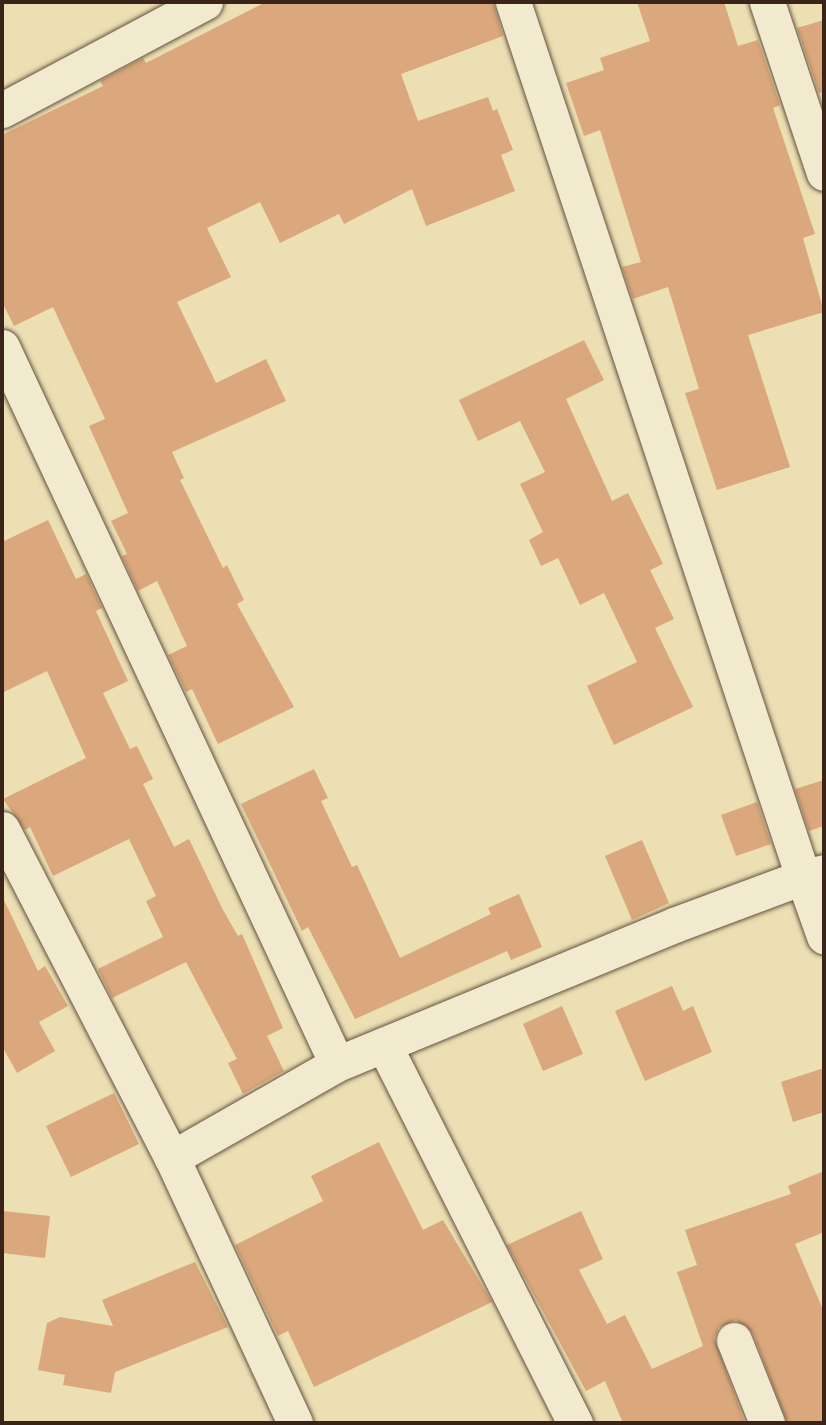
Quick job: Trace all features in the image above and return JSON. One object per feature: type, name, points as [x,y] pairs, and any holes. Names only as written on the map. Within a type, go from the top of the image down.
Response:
[{"type":"street","points":[[2,110],[205,2]]},
{"type":"street","points":[[513,2],[814,875],[824,936]]},
{"type":"street","points":[[767,2],[824,173]]},
{"type":"street","points":[[2,346],[337,1064]]},
{"type":"street","points":[[2,829],[172,1158],[295,1423]]},
{"type":"street","points":[[172,1158],[337,1064],[674,925],[814,875]]},
{"type":"street","points":[[384,1045],[575,1423]]},
{"type":"street","points":[[734,1340],[767,1423]]},
{"type":"building","points":[[266,2],[493,2],[503,36],[401,74],[418,121],[488,97],[493,111],[497,109],[513,150],[501,155],[515,191],[426,226],[412,189],[344,224],[339,214],[280,243],[260,202],[207,228],[231,277],[177,302],[216,383],[266,359],[286,401],[172,452],[184,478],[180,480],[223,568],[227,565],[244,600],[237,604],[294,707],[218,744],[192,689],[186,692],[168,655],[187,646],[157,581],[138,591],[122,556],[127,554],[111,521],[128,513],[89,426],[105,419],[53,307],[14,326],[2,302],[2,135],[103,86],[100,81],[143,58],[146,63]]},
{"type":"building","points":[[637,2],[724,2],[738,46],[758,40],[780,105],[773,108],[815,234],[803,238],[824,312],[748,335],[790,467],[717,490],[685,393],[699,389],[668,287],[633,299],[622,267],[641,262],[600,130],[584,136],[566,83],[604,70],[600,58],[650,41]]},
{"type":"building","points":[[824,20],[824,92],[819,93],[797,28]]},
{"type":"building","points":[[584,340],[604,380],[566,399],[612,501],[628,493],[663,564],[650,570],[674,619],[655,628],[693,707],[614,745],[587,686],[637,662],[604,593],[580,605],[558,558],[541,566],[529,540],[543,532],[520,484],[545,472],[520,421],[478,441],[459,400]]},
{"type":"building","points":[[48,520],[76,579],[86,574],[102,608],[96,611],[128,681],[103,693],[130,749],[137,746],[153,779],[143,784],[174,847],[189,839],[223,910],[238,936],[242,934],[283,1028],[267,1036],[284,1071],[243,1094],[228,1063],[237,1059],[186,962],[112,998],[98,969],[163,937],[146,901],[156,896],[129,839],[53,876],[30,827],[25,830],[3,799],[86,758],[47,671],[2,693],[2,542]]},
{"type":"building","points":[[314,769],[328,798],[321,801],[352,867],[357,865],[400,958],[491,914],[488,908],[519,894],[542,947],[511,960],[507,951],[355,1019],[308,927],[302,931],[241,804]]},
{"type":"building","points":[[824,780],[824,826],[809,831],[795,789]]},
{"type":"building","points":[[757,802],[771,844],[736,856],[721,815]]},
{"type":"building","points":[[642,840],[669,903],[632,920],[605,856]]},
{"type":"building","points":[[2,896],[38,971],[45,966],[68,1006],[39,1022],[55,1051],[17,1073],[2,1046]]},
{"type":"building","points":[[672,986],[683,1011],[693,1006],[712,1052],[645,1081],[615,1011]]},
{"type":"building","points":[[562,1006],[583,1054],[543,1071],[523,1024]]},
{"type":"building","points":[[824,1068],[824,1112],[793,1122],[781,1082]]},
{"type":"building","points":[[114,1093],[139,1144],[71,1177],[46,1126]]},
{"type":"building","points":[[379,1142],[423,1230],[443,1220],[492,1302],[314,1387],[288,1331],[278,1336],[235,1245],[323,1201],[311,1176]]},
{"type":"building","points":[[824,1171],[824,1232],[795,1244],[824,1312],[824,1423],[787,1423],[753,1333],[736,1320],[719,1327],[714,1338],[745,1423],[623,1423],[605,1381],[586,1391],[507,1245],[581,1211],[603,1259],[579,1270],[607,1324],[625,1315],[652,1369],[703,1346],[677,1272],[697,1265],[685,1230],[791,1194],[788,1186]]},
{"type":"building","points":[[2,1211],[50,1216],[45,1258],[2,1253]]},
{"type":"building","points":[[195,1262],[228,1327],[115,1372],[111,1393],[63,1385],[65,1375],[38,1370],[47,1323],[60,1317],[113,1326],[102,1300]]}]
